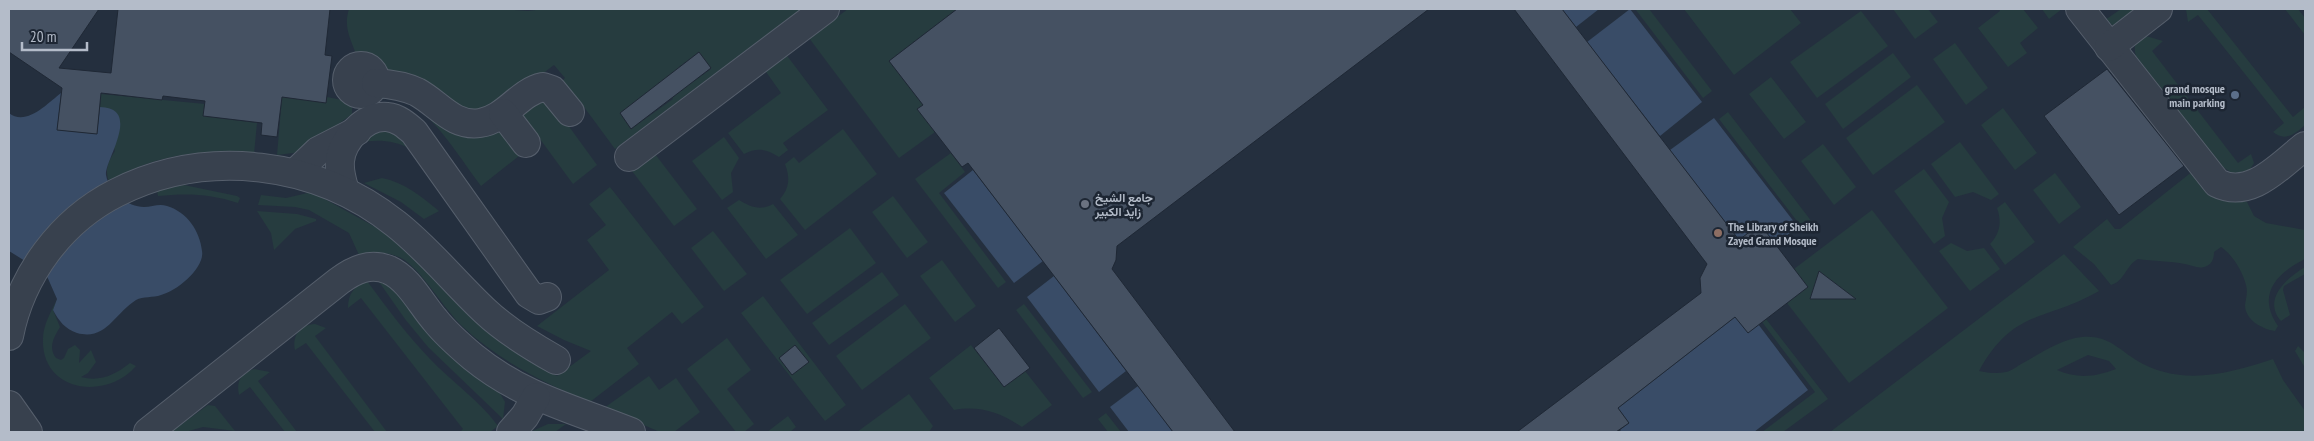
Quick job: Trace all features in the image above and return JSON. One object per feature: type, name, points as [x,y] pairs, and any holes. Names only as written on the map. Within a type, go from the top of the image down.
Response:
[{"type":"lane","points":[[629,157],[825,9]]},
{"type":"lane","points":[[2080,9],[2218,183],[2231,188],[2253,185],[2305,146]]},
{"type":"lane","points":[[2109,47],[2158,9]]},
{"type":"lane","points":[[345,191],[339,169],[340,158],[349,138],[362,126],[368,89],[405,87],[416,92],[457,121],[480,123],[493,120],[533,90],[543,87],[552,90],[570,112]]},
{"type":"lane","points":[[503,113],[526,144]]},
{"type":"lane","points":[[295,173],[318,151],[376,118],[387,117],[397,120],[414,132],[529,294],[539,300],[547,297]]},
{"type":"lane","points":[[9,336],[19,300],[29,280],[51,247],[72,223],[91,208],[133,184],[188,168],[241,165],[295,173],[345,191],[372,206],[397,224],[486,312],[507,329],[556,360]]},
{"type":"lane","points":[[148,432],[339,281],[362,268],[372,267],[382,268],[399,276],[454,340],[493,372],[536,397],[631,432]]},
{"type":"lane","points":[[510,432],[525,416],[536,397]]},
{"type":"lane","points":[[9,405],[28,432]]},
{"type":"green space","points":[[349,9],[502,9],[528,11],[544,9],[801,9],[615,149],[584,107],[580,110],[562,81],[565,78],[554,65],[491,113],[477,117],[378,68],[377,59],[370,54],[357,57],[348,33],[347,16]],"holes":[[[699,52],[711,69],[691,83],[679,67]],[[661,83],[673,99],[631,129],[620,113]]]},
{"type":"green space","points":[[848,9],[957,9],[889,61],[923,105],[935,132],[899,158],[809,38]]},
{"type":"green space","points":[[1649,9],[1712,91],[1703,98],[1636,10]]},
{"type":"green space","points":[[1684,9],[1790,9],[1801,23],[1734,75]]},
{"type":"green space","points":[[1893,9],[1928,9],[1938,22],[1915,39]]},
{"type":"green space","points":[[1999,9],[2023,9],[2038,28],[2020,43],[2027,53],[2008,67],[1978,28],[2000,11]]},
{"type":"green space","points":[[2042,9],[2062,9],[2049,19]]},
{"type":"green space","points":[[2121,9],[2134,9],[2133,15],[2114,26],[2105,20]]},
{"type":"green space","points":[[2186,9],[2207,9],[2293,117],[2305,107],[2305,125],[2294,134],[2286,137],[2273,132],[2284,123],[2198,15],[2188,22]]},
{"type":"green space","points":[[2285,9],[2298,9],[2305,18],[2305,35]]},
{"type":"green space","points":[[1861,11],[1888,46],[1817,98],[1790,62]]},
{"type":"green space","points":[[2146,36],[2163,41],[2152,51],[2238,163],[2251,154],[2254,163],[2249,171],[2232,173],[2217,163],[2136,56],[2137,41]]},
{"type":"green space","points":[[1955,43],[1988,88],[1966,105],[1933,59]]},
{"type":"green space","points":[[785,53],[828,110],[783,143],[788,150],[779,157],[762,150],[753,150],[744,154],[728,133],[781,93],[764,69]]},
{"type":"green space","points":[[1893,53],[1911,77],[1843,129],[1825,104]]},
{"type":"green space","points":[[1771,77],[1806,122],[1784,139],[1749,94]]},
{"type":"green space","points":[[1917,85],[1945,122],[1873,175],[1846,138]]},
{"type":"green space","points":[[383,92],[501,129],[524,152],[481,186],[431,120],[413,106],[404,102],[375,99]]},
{"type":"green space","points":[[101,94],[205,104],[204,116],[257,123],[254,154],[235,152],[197,153],[161,159],[126,172],[109,181],[108,165],[115,151],[100,107]]},
{"type":"green space","points":[[282,97],[326,103],[327,97],[352,102],[352,114],[301,152],[277,155]]},
{"type":"green space","points":[[542,98],[565,121],[597,165],[573,184],[540,139],[536,141],[520,114]]},
{"type":"green space","points":[[2003,108],[2037,153],[2015,170],[1981,125]]},
{"type":"green space","points":[[1728,112],[1812,222],[1803,229],[1719,119]]},
{"type":"green space","points":[[374,128],[397,131],[411,149],[385,141],[357,143]]},
{"type":"green space","points":[[843,129],[877,174],[805,230],[780,199],[786,191],[788,182],[785,164],[794,157],[799,163]]},
{"type":"green space","points":[[724,137],[739,158],[731,173],[733,192],[722,200],[692,161]]},
{"type":"green space","points":[[1960,142],[1999,194],[1991,200],[1973,192],[1955,197],[1931,164]]},
{"type":"green space","points":[[1823,144],[1856,187],[1834,205],[1801,161]]},
{"type":"green space","points":[[951,153],[965,172],[939,193],[1006,282],[998,288],[915,179]]},
{"type":"green space","points":[[655,154],[697,209],[674,226],[632,171]]},
{"type":"green space","points":[[2198,167],[2227,194],[2247,202],[2254,216],[2266,223],[2305,230],[2305,259],[2278,278],[2269,294],[2272,315],[2278,326],[2275,331],[2260,326],[2248,315],[2245,305],[2247,290],[2245,280],[2233,259],[2221,247],[2214,252],[2211,263],[2201,267],[2138,259],[2131,265],[2123,277],[2111,285],[2094,264],[2073,247],[2107,219],[2115,229],[2120,229]]},
{"type":"green space","points":[[1924,169],[1949,202],[1942,218],[1945,236],[1934,244],[1894,191]]},
{"type":"green space","points":[[2055,173],[2081,207],[2059,224],[2033,190]]},
{"type":"green space","points":[[382,178],[398,183],[419,195],[439,211],[424,219],[401,202],[364,183]]},
{"type":"green space","points":[[184,185],[240,198],[238,203],[199,195],[158,196],[157,190]]},
{"type":"green space","points":[[610,187],[704,307],[682,324],[672,312],[627,348],[639,364],[590,402],[556,387],[492,351],[463,327],[411,265],[403,259],[381,253],[359,255],[349,233],[309,210],[295,207],[258,205],[261,195],[286,198],[312,192],[388,234],[408,249],[468,315],[493,336],[536,365],[557,376],[591,351],[537,326],[609,270],[587,240],[606,225],[589,204]]},
{"type":"green space","points":[[893,196],[928,242],[907,258],[872,212]]},
{"type":"green space","points":[[739,200],[747,205],[760,208],[773,204],[798,235],[766,259],[727,208]]},
{"type":"green space","points":[[2005,202],[2035,242],[2005,265],[1990,244],[1996,236],[1999,227],[1997,208]]},
{"type":"green space","points":[[1872,210],[1948,308],[1849,383],[1787,303],[1794,269]]},
{"type":"green space","points":[[257,211],[297,214],[316,219],[316,221],[295,229],[274,250],[271,233]]},
{"type":"green space","points":[[850,228],[876,263],[807,314],[780,280]]},
{"type":"green space","points":[[713,231],[747,274],[724,291],[691,248]]},
{"type":"green space","points":[[1951,243],[1967,251],[1984,248],[2000,269],[1970,291],[1939,251]]},
{"type":"green space","points":[[2064,254],[2099,291],[2080,301],[2018,326],[2005,336],[1992,351],[1979,371],[2003,373],[2012,370],[2059,343],[2082,337],[2106,340],[2136,360],[2153,368],[2187,376],[2221,373],[2273,359],[2283,380],[2305,411],[2305,432],[1830,432]],"holes":[[[2088,355],[2109,361],[2116,369],[2101,374],[2079,376],[2057,370]]]},
{"type":"green space","points":[[942,260],[976,306],[955,322],[920,276]]},
{"type":"green space","points":[[2305,267],[2305,274],[2284,286],[2283,290],[2290,315],[2281,321],[2274,305],[2275,297],[2284,283]]},
{"type":"green space","points":[[882,272],[899,295],[829,345],[812,323]]},
{"type":"green space","points":[[377,279],[383,279],[498,390],[505,402],[503,419],[428,347],[405,319]]},
{"type":"green space","points":[[367,281],[422,350],[474,399],[498,426],[490,432],[460,432],[463,429],[361,298],[348,308],[349,299],[353,291]]},
{"type":"green space","points":[[763,296],[846,405],[825,421],[741,313]],"holes":[[[795,345],[808,361],[792,374],[779,358]]]},
{"type":"green space","points":[[57,299],[53,310],[60,327],[52,346],[56,358],[61,360],[64,358],[68,349],[75,345],[80,350],[79,363],[91,350],[96,362],[88,373],[81,377],[95,379],[119,371],[130,363],[136,366],[123,377],[109,384],[93,387],[77,386],[64,380],[52,370],[45,357],[43,334]]},
{"type":"green space","points":[[905,304],[931,338],[862,390],[836,356]]},
{"type":"green space","points":[[1024,304],[1092,392],[1083,398],[1016,310]]},
{"type":"green space","points":[[1766,319],[1828,399],[1783,432],[1762,432],[1815,392],[1762,322]]},
{"type":"green space","points":[[315,324],[326,328],[315,336],[387,432],[375,432],[306,343],[295,350],[294,345],[298,332],[305,326]]},
{"type":"green space","points":[[727,338],[751,370],[727,389],[754,424],[744,432],[736,432],[687,369]]},
{"type":"green space","points":[[971,345],[1004,387],[1025,371],[1052,405],[1022,427],[990,411],[981,409],[954,410],[929,378]]},
{"type":"green space","points":[[2298,346],[2305,353],[2305,368],[2295,351]]},
{"type":"green space","points":[[254,369],[270,372],[258,381],[297,432],[285,432],[250,387],[239,395],[238,386],[241,378]]},
{"type":"green space","points":[[649,376],[659,390],[676,378],[700,412],[674,432],[660,432],[604,408]]},
{"type":"green space","points":[[909,394],[933,426],[929,432],[857,432]]},
{"type":"green space","points":[[208,405],[215,406],[235,431],[203,427],[185,432],[171,432]]},
{"type":"green space","points":[[1106,413],[1121,432],[1108,432],[1098,419]]},
{"type":"green space","points":[[788,416],[796,427],[790,432],[767,432]]},
{"type":"green space","points":[[548,424],[566,424],[555,432],[530,432]]},
{"type":"water","points":[[1562,9],[1599,9],[1576,27]]},
{"type":"water","points":[[1630,9],[1702,102],[1660,136],[1587,42]]},
{"type":"water","points":[[61,93],[57,130],[97,134],[100,107],[113,110],[119,116],[118,136],[106,175],[111,187],[115,193],[132,204],[144,207],[164,205],[181,213],[195,230],[202,251],[202,258],[195,271],[182,284],[167,293],[136,300],[103,330],[87,334],[77,333],[69,329],[58,318],[53,310],[57,299],[46,274],[9,251],[9,113],[16,117],[29,115]]},
{"type":"water","points":[[1714,118],[1798,227],[1775,244],[1739,240],[1670,150]]},
{"type":"water","points":[[973,170],[1043,261],[1014,283],[944,193]]},
{"type":"water","points":[[1054,276],[1126,371],[1099,392],[1027,297]]},
{"type":"water","points":[[1735,317],[1758,324],[1808,390],[1754,432],[1622,432],[1620,430],[1629,423],[1618,408]]},
{"type":"water","points":[[1138,386],[1173,432],[1129,432],[1110,407]]},
{"type":"building","points":[[9,9],[99,9],[59,68],[111,73],[118,9],[330,9],[325,55],[332,56],[326,103],[282,97],[277,137],[261,135],[262,123],[203,116],[205,101],[163,96],[162,100],[101,93],[97,134],[57,130],[62,88],[9,52]]},
{"type":"building","name":"جامع الشيخ زايد الكبير","points":[[957,9],[1429,9],[1117,246],[1116,260],[1112,269],[1235,432],[1173,432],[968,163],[962,167],[917,109],[923,105],[889,61]]},
{"type":"building","points":[[1514,9],[1562,9],[1739,240],[1760,224],[1808,287],[1748,333],[1735,317],[1618,408],[1629,423],[1616,432],[1517,432],[1701,293],[1700,278],[1707,264]]},
{"type":"building","points":[[699,52],[711,68],[631,129],[620,113]]},
{"type":"building","points":[[2107,69],[2184,166],[2119,215],[2044,116]]},
{"type":"building","points":[[1819,271],[1856,299],[1810,299]]},
{"type":"building","points":[[999,328],[1030,368],[1004,387],[974,348]]},
{"type":"building","points":[[795,345],[809,362],[792,375],[779,358]]},
{"type":"place","name":"grand mosque main parking","points":[[2235,95]]},
{"type":"place","name":"جامع الشيخ زايد الكبير","points":[[1085,204]]},
{"type":"place","name":"The Library of Sheikh Zayed Grand Mosque","points":[[1718,233]]}]
